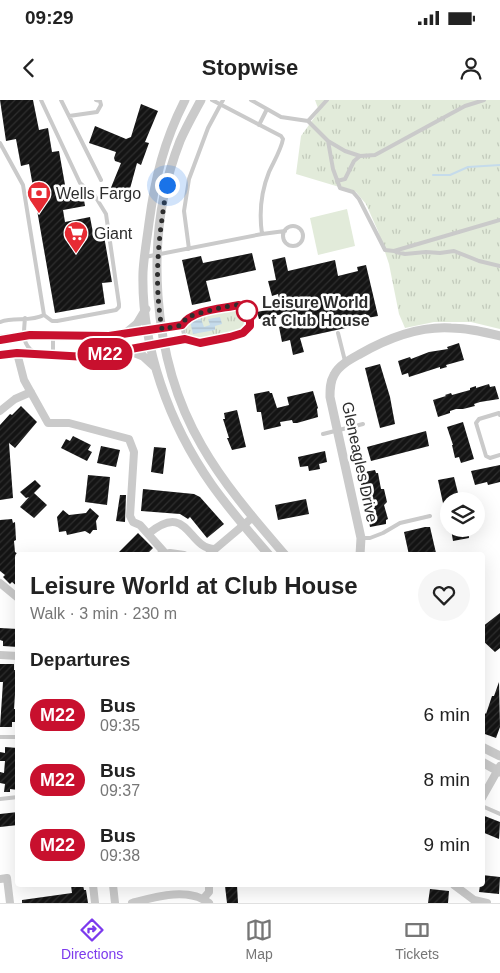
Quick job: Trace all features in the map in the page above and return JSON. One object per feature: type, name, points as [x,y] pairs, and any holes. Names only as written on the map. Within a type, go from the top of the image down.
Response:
[{"type":"street","points":[[185,100],[161,157],[154,184],[143,272],[148,331],[164,395],[190,451],[212,484],[266,552]]},
{"type":"street","points":[[201,100],[180,141],[167,185],[156,266],[158,307],[164,343],[176,389],[201,445],[222,477],[282,552]]},
{"type":"street","points":[[125,334],[137,324],[146,308]]},
{"type":"street","name":"Gleneagles Drive","points":[[360,552],[361,538],[330,397],[330,385],[334,375],[345,363],[384,341],[420,330],[450,328],[477,330],[500,336]]},
{"type":"street","points":[[0,340],[24,336],[98,337],[162,329]]},
{"type":"street","points":[[98,337],[101,355]]},
{"type":"street","points":[[0,340],[8,344],[17,353],[20,369],[30,392],[48,423],[69,423],[128,439],[134,452],[130,516],[133,522],[140,525],[148,534],[161,552]]},
{"type":"street","points":[[0,355],[17,353],[87,357],[164,343]]},
{"type":"street","points":[[128,350],[143,356],[156,369]]},
{"type":"street","points":[[0,411],[15,399],[30,392]]},
{"type":"street","points":[[212,552],[253,517]]},
{"type":"street","points":[[148,534],[159,525],[173,522],[181,524],[188,529],[204,546],[215,549]]},
{"type":"street","points":[[0,583],[15,596]]},
{"type":"street","points":[[0,655],[15,656]]},
{"type":"street","points":[[485,748],[500,756]]},
{"type":"street","points":[[485,763],[499,770],[485,793]]},
{"type":"street","points":[[0,879],[7,878],[10,903]]},
{"type":"street","points":[[93,887],[96,903]]},
{"type":"street","points":[[112,887],[115,903]]},
{"type":"street","points":[[132,903],[181,894],[206,901],[209,887]]},
{"type":"street","points":[[457,887],[474,900],[487,903]]},
{"type":"lane","points":[[0,143],[23,185],[44,315],[57,322],[116,310],[119,307],[106,214],[95,196],[80,183],[41,100]]},
{"type":"lane","points":[[61,100],[101,180]]},
{"type":"lane","points":[[69,116],[97,112],[101,105],[100,101],[96,100]]},
{"type":"lane","points":[[212,100],[222,102],[281,136],[283,139],[268,175],[260,206],[262,234]]},
{"type":"lane","points":[[251,100],[281,117],[308,121],[328,141],[360,156],[375,155],[465,106],[484,100]]},
{"type":"lane","points":[[308,121],[327,100]]},
{"type":"lane","points":[[189,249],[184,211],[189,179],[208,128],[222,102]]},
{"type":"lane","points":[[259,125],[267,109]]},
{"type":"lane","points":[[328,141],[340,188],[353,192],[359,199],[385,250],[405,254],[454,251],[479,261],[500,266]]},
{"type":"lane","points":[[337,182],[345,179],[354,161],[360,156]]},
{"type":"lane","points":[[394,251],[500,220]]},
{"type":"lane","points":[[145,257],[285,231],[293,226],[300,229],[303,234],[302,241],[297,246],[288,245],[284,240],[285,231]]},
{"type":"lane","points":[[164,343],[185,339],[200,343],[243,333],[250,326],[250,318],[244,308],[239,305],[194,314],[186,318],[182,325],[185,339]]},
{"type":"lane","points":[[0,322],[10,319],[35,318],[44,315]]},
{"type":"lane","points":[[25,318],[24,336],[28,348],[37,354]]},
{"type":"lane","points":[[162,329],[182,325]]},
{"type":"lane","points":[[338,333],[345,363]]},
{"type":"lane","points":[[53,355],[54,336]]},
{"type":"lane","points":[[500,415],[497,414],[476,420],[486,456],[490,458],[500,455]]},
{"type":"lane","points":[[323,434],[363,424]]},
{"type":"lane","points":[[361,538],[370,538],[400,523],[430,516]]},
{"type":"lane","points":[[0,737],[15,737]]},
{"type":"lane","points":[[0,799],[15,797]]},
{"type":"lane","points":[[485,807],[500,814]]},
{"type":"green space","points":[[315,100],[500,100],[500,329],[471,322],[434,322],[405,328],[399,314],[389,264],[378,231],[366,204],[356,192],[296,174],[301,136],[319,111]]},
{"type":"green space","points":[[347,209],[355,246],[318,255],[310,218]]},
{"type":"green space","points":[[236,309],[240,310],[245,318],[243,327],[239,330],[206,338],[190,336],[186,332],[185,325],[189,320]]},
{"type":"water","points":[[220,317],[222,324],[215,326],[215,330],[193,334],[190,321],[201,319],[204,327],[210,325],[208,319]]},
{"type":"building","points":[[0,100],[33,100],[39,130],[48,128],[52,152],[59,151],[67,196],[83,193],[85,206],[63,210],[65,222],[90,217],[94,238],[104,236],[112,282],[102,283],[105,304],[55,313],[29,164],[21,166],[16,139],[6,141]]},
{"type":"building","points":[[141,104],[158,111],[145,142],[149,143],[141,165],[137,163],[128,196],[110,190],[121,163],[115,161],[116,152],[89,143],[95,126],[126,139],[131,137]]},
{"type":"building","points":[[252,253],[256,270],[206,281],[211,301],[192,305],[182,260],[201,256],[203,263]]},
{"type":"building","points":[[285,257],[288,271],[335,260],[338,276],[358,271],[357,267],[366,265],[378,316],[367,318],[366,314],[348,318],[350,327],[300,338],[304,352],[293,355],[290,340],[282,342],[279,327],[286,325],[283,314],[259,319],[257,312],[281,307],[278,294],[272,296],[268,281],[276,280],[272,260]]},
{"type":"building","points":[[459,343],[464,360],[446,365],[447,367],[440,369],[440,367],[409,377],[408,373],[402,375],[398,361],[410,357],[411,359],[429,352],[448,349],[447,347]]},
{"type":"building","points":[[380,364],[390,397],[395,424],[380,428],[365,368]]},
{"type":"building","points":[[489,384],[490,387],[495,386],[499,399],[480,402],[474,404],[475,406],[463,409],[456,409],[438,417],[433,400],[451,393],[452,395],[470,390],[470,388],[476,386],[476,388]]},
{"type":"building","points":[[269,391],[272,393],[277,408],[289,405],[287,397],[313,391],[318,408],[318,417],[297,423],[293,423],[292,420],[280,422],[281,426],[264,430],[261,412],[257,412],[254,394]]},
{"type":"building","points":[[21,406],[37,422],[15,448],[9,443],[13,498],[0,500],[0,425]]},
{"type":"building","points":[[237,410],[246,447],[232,450],[223,419],[225,419],[224,413]]},
{"type":"building","points":[[463,422],[474,459],[461,463],[459,457],[455,458],[447,427]]},
{"type":"building","points":[[426,431],[429,446],[371,461],[367,447]]},
{"type":"building","points":[[73,436],[91,445],[88,450],[92,452],[87,461],[61,448],[66,439],[70,441]]},
{"type":"building","points":[[101,446],[120,450],[116,467],[97,463]]},
{"type":"building","points":[[154,447],[166,448],[163,474],[151,472]]},
{"type":"building","points":[[325,451],[327,462],[319,464],[320,469],[309,471],[308,466],[300,467],[298,457]]},
{"type":"building","points":[[500,465],[500,482],[488,485],[487,482],[475,485],[471,471]]},
{"type":"building","points":[[375,470],[378,473],[381,489],[384,489],[387,502],[384,505],[388,519],[386,524],[370,527],[366,494],[363,494],[359,473]]},
{"type":"building","points":[[88,475],[110,477],[107,505],[85,502]]},
{"type":"building","points":[[454,477],[458,492],[441,492],[438,480]]},
{"type":"building","points":[[35,480],[41,486],[34,493],[47,505],[34,518],[20,507],[29,497],[26,498],[20,492]]},
{"type":"building","points":[[143,489],[194,494],[200,497],[224,524],[207,538],[190,517],[188,519],[180,514],[141,511]]},
{"type":"building","points":[[120,495],[126,495],[125,522],[116,521]]},
{"type":"building","points":[[306,499],[309,514],[278,520],[275,505]]},
{"type":"building","points":[[90,508],[99,516],[96,521],[97,530],[93,530],[90,534],[85,531],[67,535],[66,531],[59,532],[57,517],[63,510],[69,515],[86,513]]},
{"type":"building","points":[[12,519],[13,523],[15,522],[15,584],[12,582],[10,584],[3,577],[5,575],[0,571],[0,520]]},
{"type":"building","points":[[430,527],[436,552],[408,552],[404,532]]},
{"type":"building","points":[[138,533],[153,548],[149,552],[119,552]]},
{"type":"building","points":[[452,537],[469,537],[469,538],[453,541]]},
{"type":"building","points":[[500,613],[500,648],[495,652],[485,643],[485,625]]},
{"type":"building","points":[[0,628],[15,629],[15,647],[3,646],[3,641],[0,640]]},
{"type":"building","points":[[0,664],[14,664],[15,722],[12,722],[12,727],[0,727],[3,682],[0,682]]},
{"type":"building","points":[[499,682],[500,727],[496,738],[485,734],[485,713],[492,696],[494,696]]},
{"type":"building","points":[[5,747],[15,748],[15,790],[10,789],[10,792],[4,792],[5,784],[0,783],[0,772],[4,773],[5,761],[0,761],[0,752],[5,753]]},
{"type":"building","points":[[15,812],[15,825],[0,827],[0,814]]},
{"type":"building","points":[[485,816],[500,822],[499,839],[485,833]]},
{"type":"building","points":[[485,875],[500,877],[499,894],[479,892],[480,887],[485,887]]},
{"type":"building","points":[[71,887],[83,887],[84,890],[86,890],[88,903],[22,903],[22,900],[72,893]]},
{"type":"building","points":[[225,887],[237,887],[238,903],[227,903]]},
{"type":"building","points":[[430,889],[449,891],[448,903],[428,903]]},
{"type":"waterway","points":[[433,175],[450,175],[468,167],[500,165]]},
{"type":"bus line","name":"M22","points":[[0,340],[30,335],[98,337],[135,334],[182,325],[186,318],[194,314],[239,305],[247,311],[250,318],[250,326],[243,333],[200,343],[185,339],[87,357],[17,353],[0,355]]},
{"type":"place","name":"Wells Fargo","points":[[39,214]]},
{"type":"place","name":"Giant","points":[[76,254]]},
{"type":"place","name":"Leisure World at Club House","points":[[247,311]]},
{"type":"route","points":[[167,185],[156,266],[162,329],[182,325],[186,318],[194,314],[239,305],[247,311]]}]
